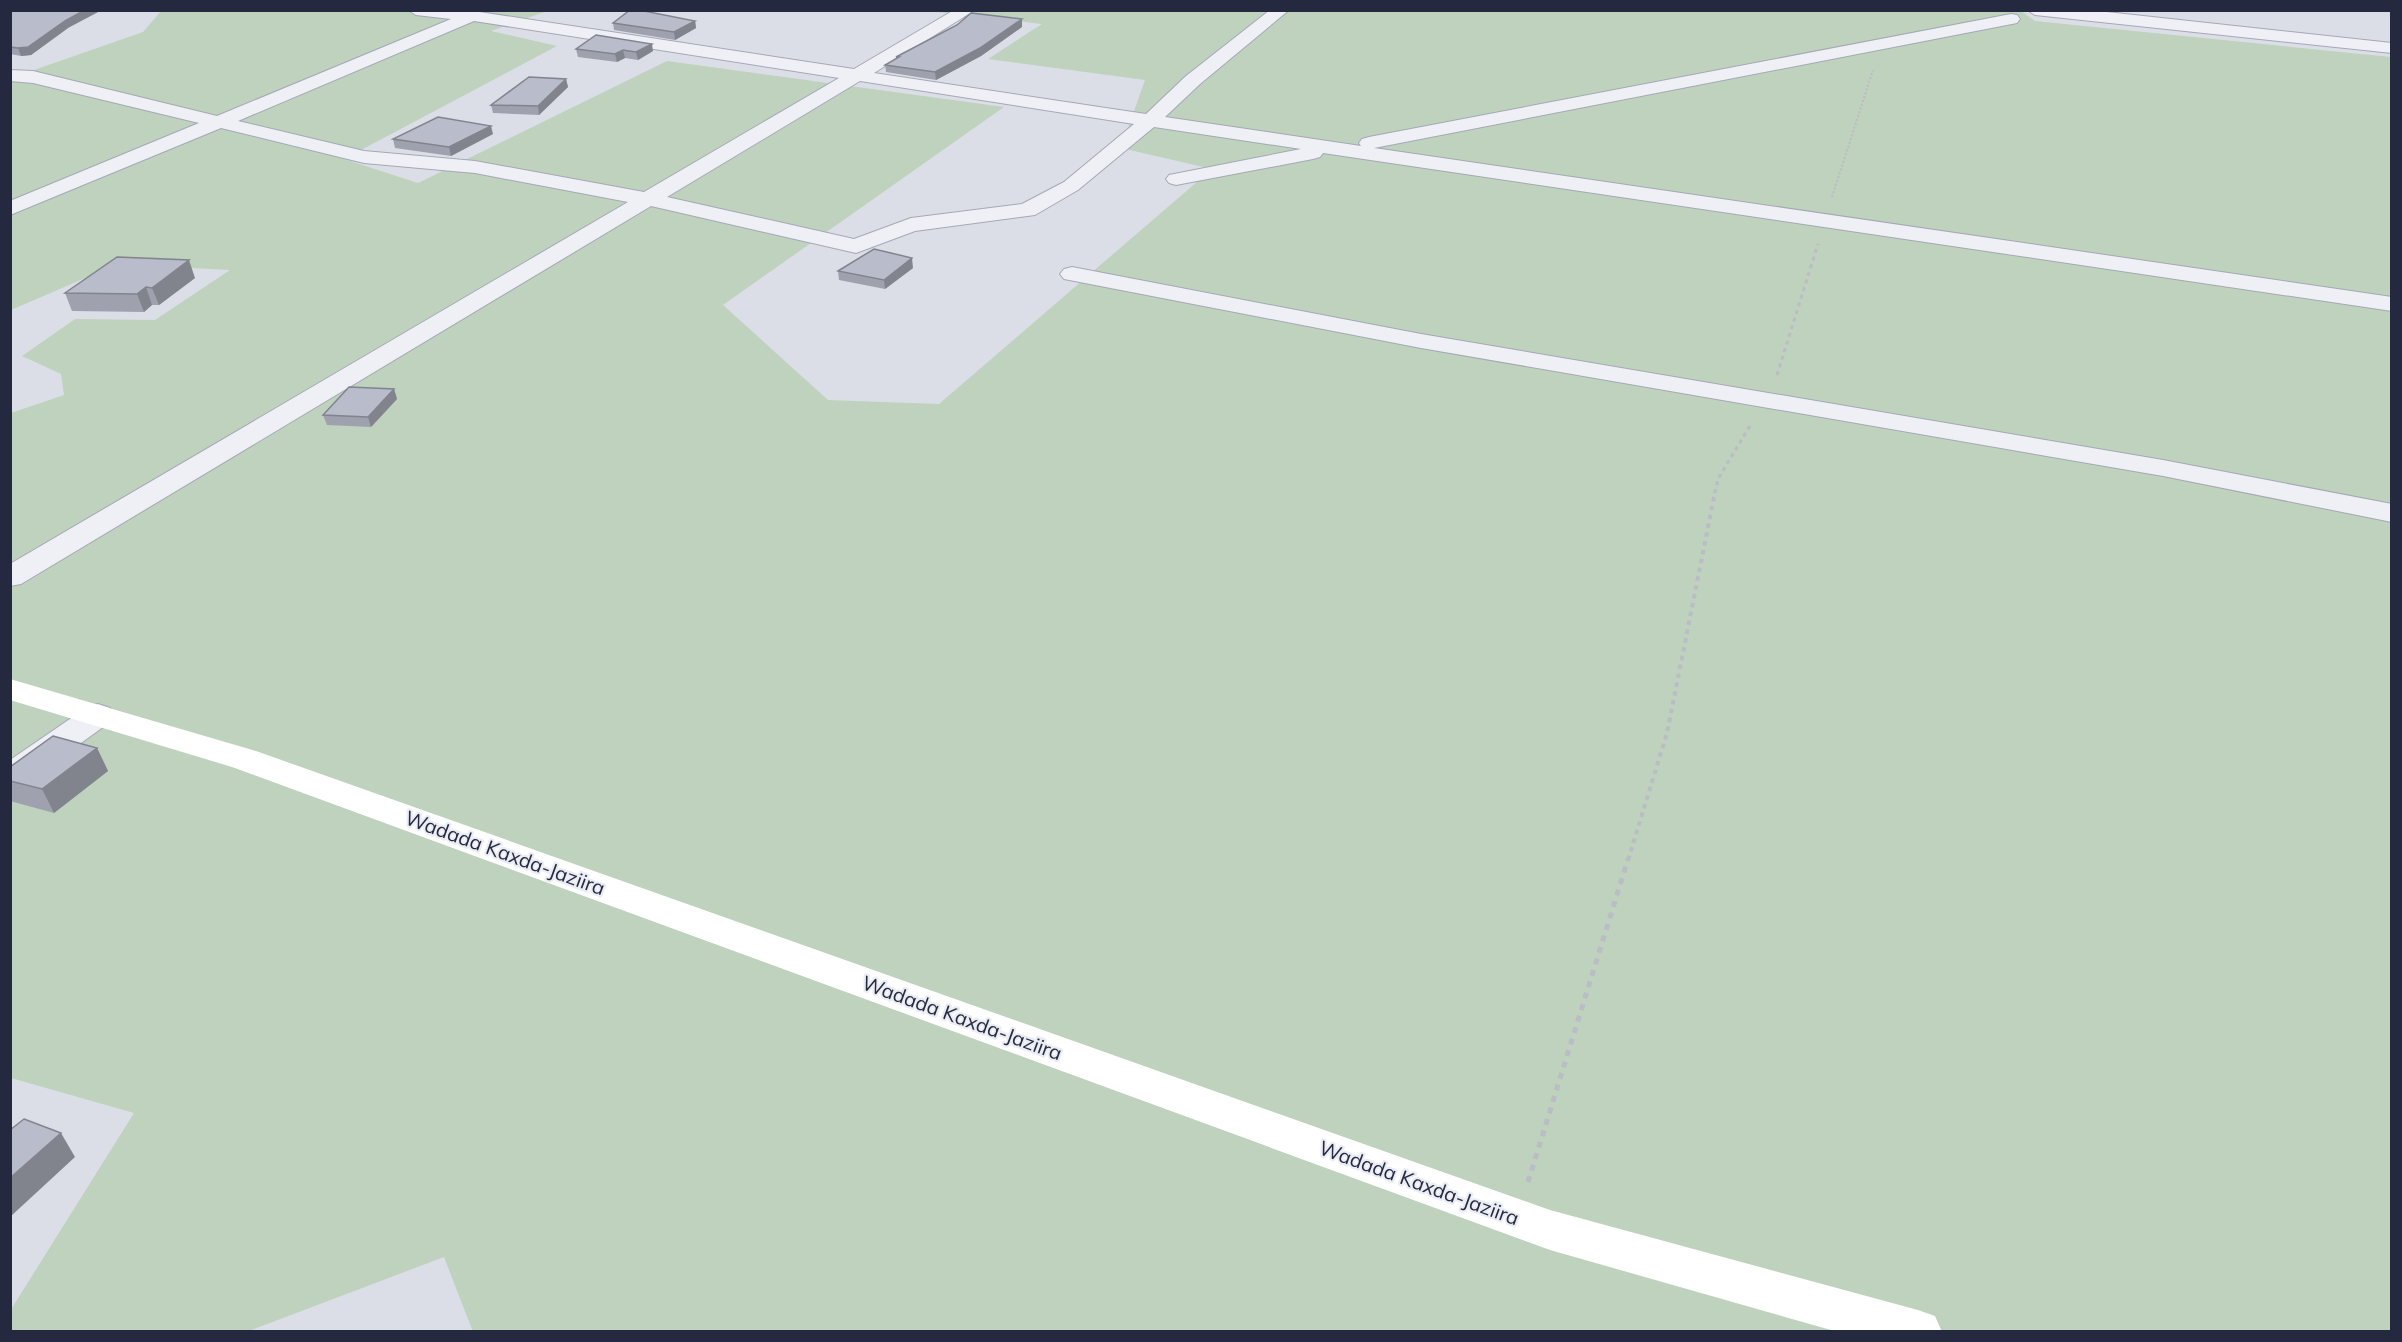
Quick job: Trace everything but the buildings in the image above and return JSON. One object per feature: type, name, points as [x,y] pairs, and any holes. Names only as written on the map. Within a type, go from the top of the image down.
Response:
[{"type":"street","points":[[416,10],[479,13],[1150,121],[2391,304]]},
{"type":"street","points":[[10,577],[967,10]]},
{"type":"street","points":[[856,246],[911,225],[1027,210],[1071,186],[1150,121],[1193,80],[1281,10]]},
{"type":"street","points":[[2035,10],[2391,48]]},
{"type":"street","points":[[10,209],[479,13]]},
{"type":"street","points":[[1176,179],[2011,19]]},
{"type":"street","points":[[10,75],[33,77],[364,157],[475,167],[647,198],[856,246],[879,248]]},
{"type":"street","points":[[1072,274],[1421,341],[2163,468],[2391,513]]},
{"type":"street","name":"Wadada Kaxda-Jaziira","points":[[10,689],[244,759],[1550,1230],[1918,1332]]},
{"type":"street","points":[[10,777],[98,715]]},
{"type":"path","points":[[1517,1218],[1667,733],[1718,479],[1773,386],[1866,89],[1883,44]]},
{"type":"green space","points":[[2020,10],[2035,21],[2391,57],[2391,1331],[473,1332],[444,1257],[249,1331],[11,1331],[10,1311],[134,1113],[11,1078],[11,413],[64,395],[61,374],[22,356],[75,319],[155,320],[230,270],[150,266],[97,273],[11,310],[11,78],[143,32],[161,11],[547,11],[491,31],[557,46],[344,159],[418,183],[667,61],[1004,107],[723,305],[828,400],[939,404],[1212,169],[1121,148],[1145,80],[988,59],[1042,24],[928,11]]}]
